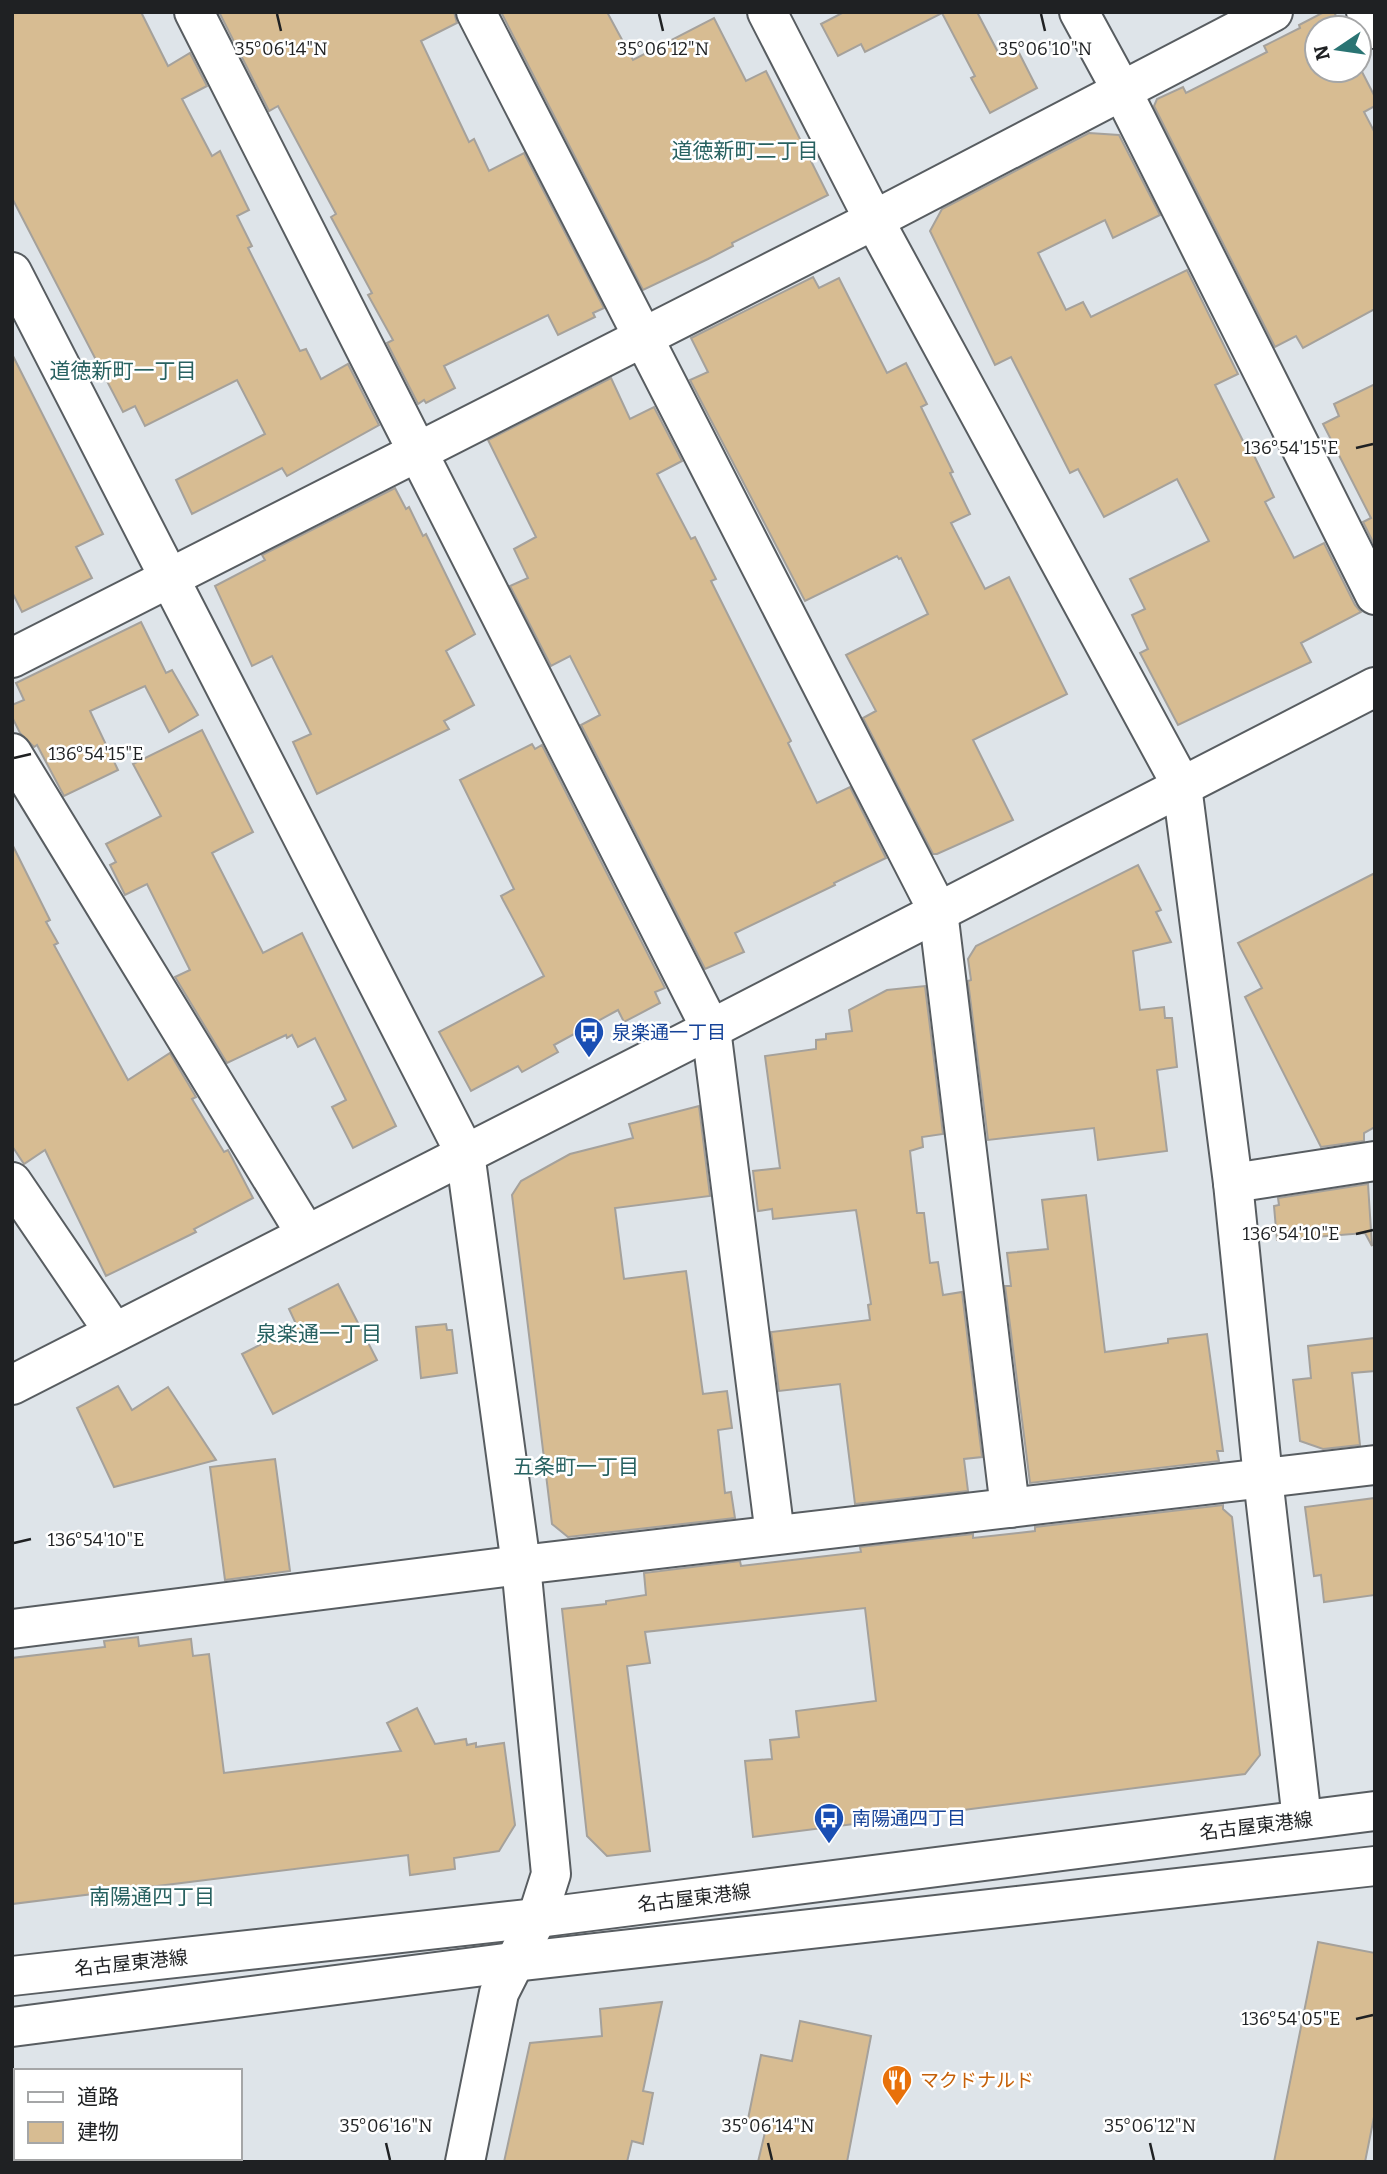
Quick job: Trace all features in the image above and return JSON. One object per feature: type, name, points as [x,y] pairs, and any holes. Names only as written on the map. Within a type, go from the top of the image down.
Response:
[{"type":"street","points":[[194,12],[711,1029],[775,1535]]},
{"type":"street","points":[[476,12],[938,911],[1010,1508]]},
{"type":"street","points":[[767,12],[874,220],[1182,786],[1233,1183],[1302,1820]]},
{"type":"street","points":[[1079,12],[1122,91],[1375,595]]},
{"type":"street","points":[[12,658],[874,220],[1273,12]]},
{"type":"street","points":[[1366,12],[1375,29]]},
{"type":"street","points":[[12,272],[465,1153],[520,1565],[551,1874],[537,1918],[499,1993],[465,2162]]},
{"type":"street","points":[[12,1385],[1375,687]]},
{"type":"street","points":[[12,753],[306,1234]]},
{"type":"street","points":[[1233,1183],[1375,1161]]},
{"type":"street","points":[[12,1182],[114,1332]]},
{"type":"street","points":[[12,1629],[520,1565],[1375,1465]]},
{"type":"street","name":"名古屋東港線","points":[[12,1976],[537,1918],[1375,1811]]},
{"type":"street","points":[[12,2027],[514,1962],[1375,1866]]},
{"type":"building","points":[[12,12],[141,12],[168,66],[190,53],[207,86],[182,99],[212,156],[220,151],[249,210],[237,216],[252,246],[248,248],[300,351],[306,349],[321,379],[348,364],[379,425],[287,476],[282,468],[192,514],[176,480],[265,434],[237,380],[145,426],[135,406],[123,412],[12,198]]},
{"type":"building","points":[[219,12],[454,12],[457,23],[421,41],[469,142],[474,139],[489,171],[524,153],[604,308],[593,313],[595,317],[558,335],[548,315],[444,366],[455,388],[426,403],[424,400],[418,404],[387,343],[393,340],[368,295],[372,293],[331,217],[336,214],[278,106],[269,111]]},
{"type":"building","points":[[501,12],[607,12],[633,60],[714,18],[746,81],[766,71],[828,195],[732,243],[733,246],[708,259],[643,290]]},
{"type":"building","points":[[844,12],[977,12],[1000,56],[1016,47],[1037,88],[990,113],[971,78],[975,76],[942,13],[865,52],[861,44],[838,56],[821,24]]},
{"type":"building","points":[[1303,23],[1303,84],[1368,84],[1375,97],[1375,106],[1364,112],[1375,133],[1375,309],[1303,348],[1296,336],[1275,347],[1154,106],[1157,99],[1183,87],[1186,93],[1267,52],[1264,46],[1300,28],[1299,25]]},
{"type":"building","points":[[1089,133],[1119,135],[1160,215],[1113,238],[1105,220],[1038,253],[1066,310],[1083,302],[1091,317],[1187,270],[1238,374],[1215,385],[1245,445],[1248,443],[1274,497],[1265,502],[1294,558],[1324,543],[1361,612],[1301,643],[1311,662],[1178,725],[1140,653],[1148,649],[1132,615],[1145,609],[1130,579],[1209,541],[1177,479],[1104,517],[1078,469],[1070,473],[1011,357],[995,365],[930,231],[942,209]]},
{"type":"building","points":[[813,277],[819,288],[839,278],[887,373],[906,363],[927,404],[921,407],[970,514],[951,523],[985,589],[1009,577],[1067,694],[973,740],[1013,820],[937,854],[933,854],[863,718],[876,711],[846,655],[928,614],[901,558],[897,556],[805,601],[690,380],[708,372],[691,338]]},
{"type":"building","points":[[12,354],[103,534],[76,547],[92,578],[22,612],[12,592]]},
{"type":"building","points":[[611,378],[630,419],[654,407],[682,461],[657,474],[691,539],[695,537],[716,579],[711,581],[791,741],[788,743],[817,803],[850,787],[886,858],[735,933],[744,952],[705,969],[581,725],[600,715],[570,656],[551,666],[510,586],[528,578],[514,549],[536,537],[488,440]]},
{"type":"building","points":[[1375,384],[1375,546],[1363,522],[1371,518],[1323,424],[1339,416],[1334,404]]},
{"type":"building","points":[[395,488],[406,509],[409,507],[423,536],[426,534],[475,634],[446,651],[474,705],[444,721],[449,729],[317,794],[293,742],[311,734],[272,656],[252,666],[215,586],[265,560],[262,555]]},
{"type":"building","points":[[141,622],[166,673],[172,670],[198,715],[169,732],[145,686],[90,711],[118,770],[64,796],[37,745],[34,747],[20,733],[12,717],[12,705],[24,700],[16,683]]},
{"type":"building","points":[[202,730],[253,832],[212,853],[263,953],[302,933],[396,1126],[353,1148],[332,1107],[346,1100],[315,1038],[298,1047],[292,1035],[287,1038],[286,1035],[227,1063],[175,977],[190,970],[147,884],[125,895],[110,865],[116,862],[106,844],[161,816],[133,764]]},
{"type":"building","points":[[532,744],[535,749],[542,745],[665,988],[655,992],[660,1003],[624,1022],[618,1010],[554,1045],[558,1052],[522,1072],[518,1066],[471,1091],[439,1032],[544,976],[501,896],[514,889],[460,780]]},
{"type":"building","points":[[12,844],[50,920],[46,922],[58,943],[54,945],[128,1080],[170,1053],[196,1097],[192,1099],[224,1152],[228,1150],[253,1198],[194,1229],[196,1232],[106,1276],[45,1150],[24,1164],[12,1146]]},
{"type":"building","points":[[1138,865],[1161,910],[1156,912],[1171,942],[1133,951],[1140,1010],[1164,1007],[1165,1018],[1172,1018],[1177,1067],[1157,1070],[1167,1151],[1098,1160],[1094,1128],[988,1140],[968,981],[971,980],[968,959],[976,946]]},
{"type":"building","points":[[1375,873],[1375,1127],[1364,1133],[1364,1141],[1321,1147],[1245,997],[1262,988],[1238,943]]},
{"type":"building","points":[[925,986],[943,1134],[922,1137],[923,1147],[910,1151],[917,1213],[924,1213],[930,1263],[938,1262],[943,1295],[962,1292],[982,1457],[964,1459],[968,1491],[855,1504],[840,1384],[779,1391],[771,1332],[870,1320],[868,1305],[871,1304],[856,1210],[773,1219],[772,1209],[758,1211],[753,1171],[780,1168],[765,1056],[816,1049],[816,1040],[826,1039],[826,1034],[852,1031],[849,1010],[887,990]]},
{"type":"building","points":[[699,1106],[710,1196],[615,1208],[624,1279],[686,1271],[703,1394],[727,1391],[732,1428],[718,1430],[725,1493],[731,1492],[735,1518],[568,1537],[552,1524],[512,1195],[521,1181],[570,1154],[633,1138],[629,1124]]},
{"type":"building","points":[[1368,1184],[1372,1246],[1365,1233],[1277,1240],[1274,1206],[1279,1205],[1278,1198]]},
{"type":"building","points":[[1086,1195],[1105,1352],[1207,1334],[1223,1451],[1217,1451],[1219,1461],[1030,1483],[1005,1286],[1011,1286],[1007,1253],[1048,1249],[1042,1200]]},
{"type":"building","points":[[338,1284],[377,1360],[273,1414],[242,1354],[297,1326],[289,1309]]},
{"type":"building","points":[[446,1324],[447,1330],[452,1330],[457,1373],[421,1378],[416,1327]]},
{"type":"building","points":[[1375,1338],[1375,1371],[1352,1373],[1360,1445],[1323,1449],[1300,1441],[1293,1380],[1311,1378],[1308,1346]]},
{"type":"building","points":[[118,1386],[132,1410],[168,1387],[216,1460],[114,1487],[77,1408]]},
{"type":"building","points":[[275,1459],[290,1571],[225,1580],[210,1467]]},
{"type":"building","points":[[1375,1498],[1375,1595],[1324,1602],[1321,1575],[1314,1576],[1305,1507]]},
{"type":"building","points":[[1223,1505],[1223,1509],[1232,1517],[1260,1755],[1245,1774],[753,1837],[745,1761],[772,1759],[770,1740],[799,1737],[796,1711],[876,1701],[865,1608],[645,1632],[650,1663],[627,1666],[650,1851],[607,1856],[587,1836],[562,1609],[606,1604],[606,1601],[646,1595],[644,1573],[740,1561],[741,1566],[861,1552],[860,1547],[973,1534],[973,1538],[1035,1531],[1035,1527]]},
{"type":"building","points":[[138,1637],[139,1646],[191,1639],[193,1656],[209,1654],[224,1773],[401,1751],[387,1723],[417,1708],[435,1744],[466,1739],[467,1745],[476,1743],[476,1747],[504,1743],[515,1825],[499,1851],[454,1858],[455,1869],[410,1875],[408,1855],[12,1904],[12,1658],[105,1647],[104,1641]]},
{"type":"building","points":[[1318,1942],[1375,1953],[1375,2112],[1365,2162],[1274,2162]]},
{"type":"building","points":[[662,2002],[643,2091],[653,2093],[643,2144],[632,2141],[627,2162],[504,2162],[530,2043],[602,2036],[600,2009]]},
{"type":"building","points":[[800,2021],[871,2036],[847,2162],[758,2162],[766,2128],[747,2124],[761,2055],[792,2061]]},
{"type":"place","name":"泉楽通一丁目","points":[[589,1059]]},
{"type":"place","name":"南陽通四丁目","points":[[829,1845]]},
{"type":"place","name":"マクドナルド","points":[[897,2107]]},
{"type":"district","name":"道徳新町二丁目","points":[[745,151]]},
{"type":"district","name":"道徳新町一丁目","points":[[123,371]]},
{"type":"district","name":"泉楽通一丁目","points":[[319,1334]]},
{"type":"district","name":"五条町一丁目","points":[[576,1467]]},
{"type":"district","name":"南陽通四丁目","points":[[152,1897]]}]
